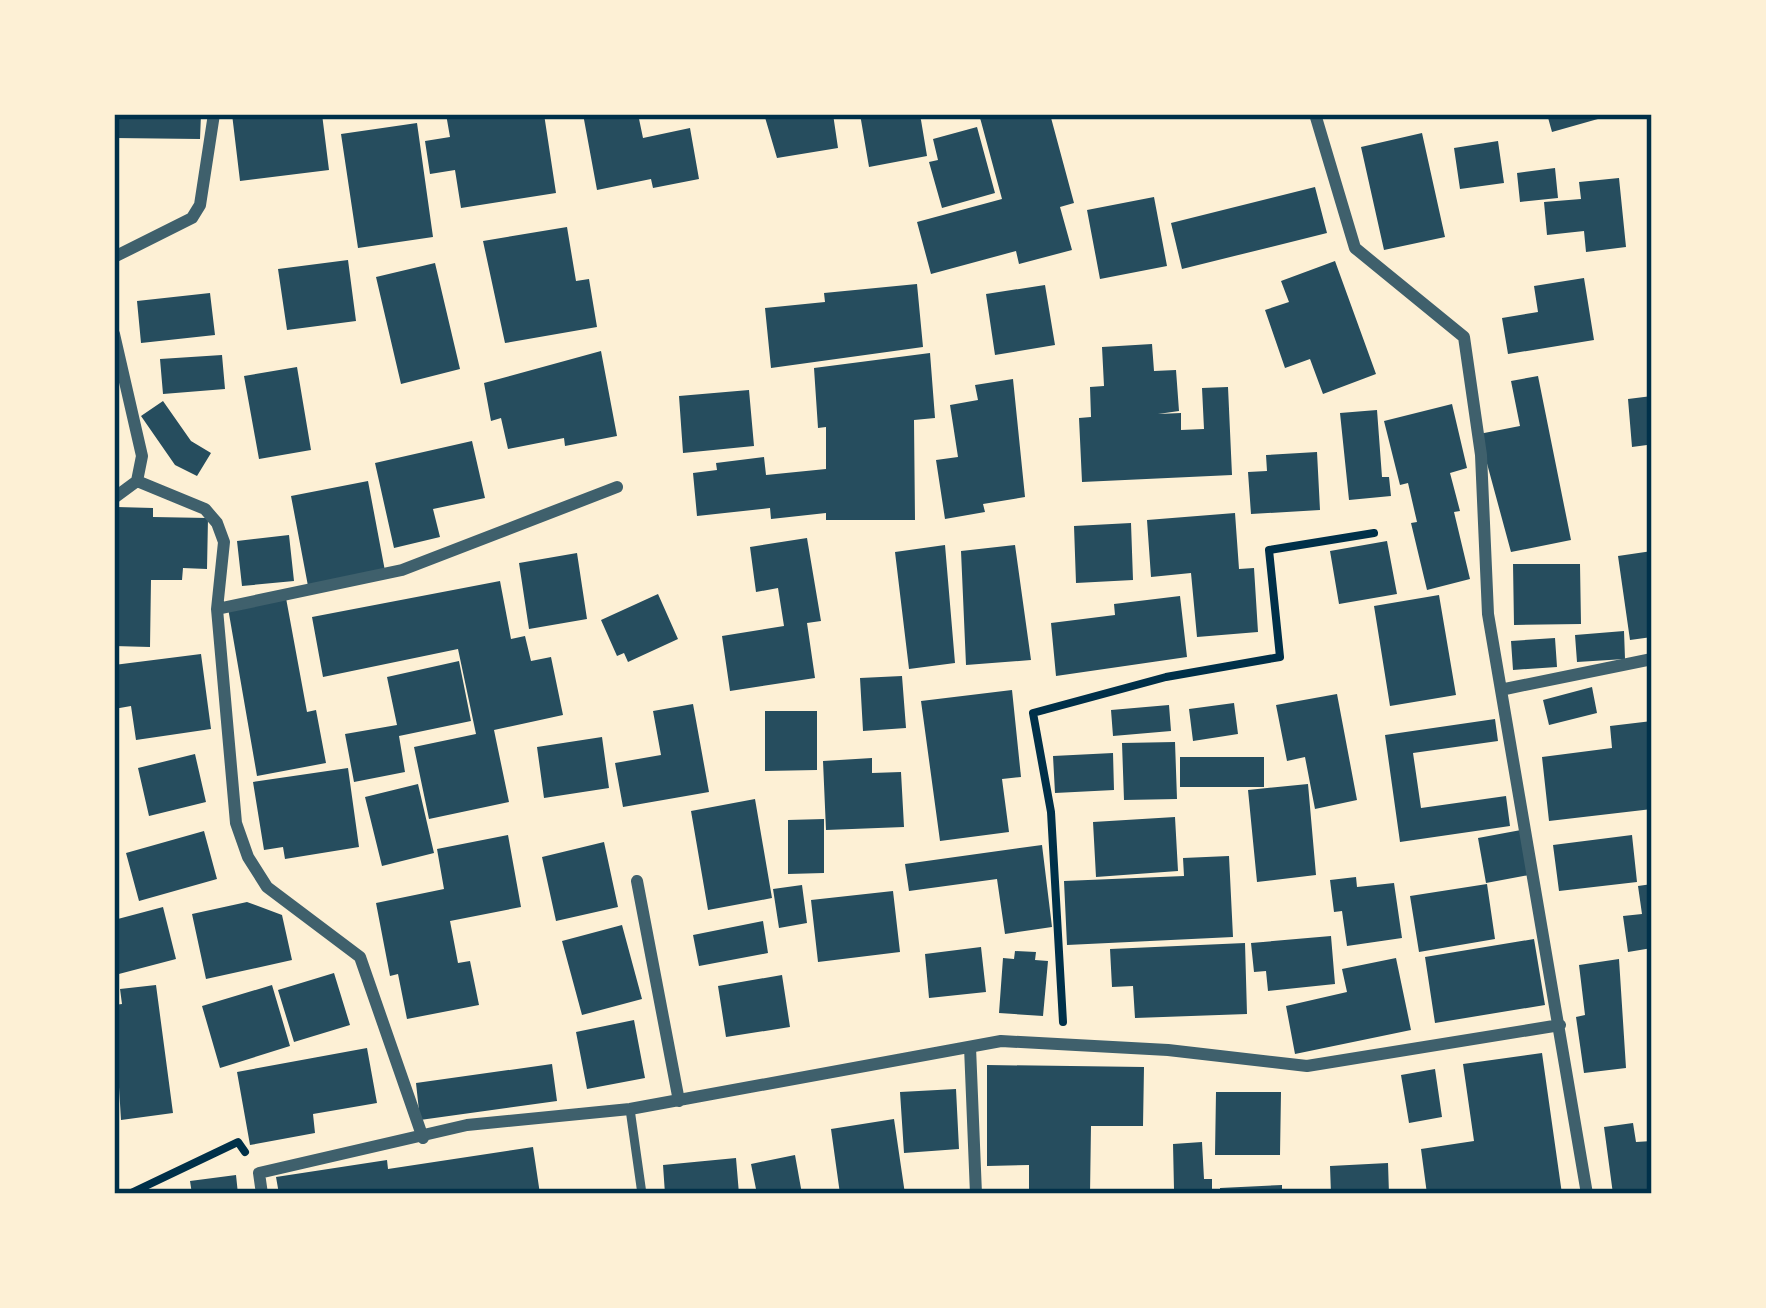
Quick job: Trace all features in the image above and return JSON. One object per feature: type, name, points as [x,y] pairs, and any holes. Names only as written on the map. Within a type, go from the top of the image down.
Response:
[{"type":"street","points":[[114,257],[193,218],[200,205],[214,114]]},
{"type":"street","points":[[1315,114],[1355,248],[1464,338],[1480,455],[1488,614],[1505,689],[1587,1194]]},
{"type":"street","points":[[114,334],[142,456],[137,481],[114,498]]},
{"type":"street","points":[[137,481],[205,509],[217,523],[224,542],[218,609],[236,823],[248,857],[267,886],[360,957],[423,1138]]},
{"type":"street","points":[[218,609],[402,570],[617,488]]},
{"type":"street","points":[[1505,689],[1652,659]]},
{"type":"street","points":[[637,881],[679,1101]]},
{"type":"street","points":[[262,1194],[259,1174],[467,1125],[630,1109],[1001,1041],[1168,1050],[1307,1066],[1560,1025]]},
{"type":"street","points":[[970,1047],[976,1194]]},
{"type":"lane","points":[[630,1109],[641,1194]]},
{"type":"path","points":[[1063,1047],[1062,942],[1051,812],[1033,713],[1166,676],[1280,658],[1269,550],[1374,533]]},
{"type":"path","points":[[129,1194],[238,1142],[259,1174]]},
{"type":"building","points":[[114,114],[201,114],[200,139],[114,138]]},
{"type":"building","points":[[232,114],[322,114],[329,170],[240,181]]},
{"type":"building","points":[[446,114],[544,114],[556,193],[461,208],[455,170],[430,174],[425,141],[450,137]]},
{"type":"building","points":[[583,114],[638,114],[643,138],[690,128],[699,179],[653,188],[651,179],[597,190]]},
{"type":"building","points":[[764,114],[833,114],[838,148],[777,158]]},
{"type":"building","points":[[860,114],[920,114],[927,156],[869,167]]},
{"type":"building","points":[[979,114],[1050,114],[1074,203],[1060,207],[1072,250],[1019,264],[1016,251],[931,274],[917,222],[1002,199]]},
{"type":"building","points":[[1547,114],[1612,114],[1612,115],[1552,132]]},
{"type":"building","points":[[417,123],[433,237],[358,248],[341,134]]},
{"type":"building","points":[[977,127],[995,193],[942,208],[929,162],[938,160],[933,139]]},
{"type":"building","points":[[1422,133],[1445,237],[1384,250],[1361,147]]},
{"type":"building","points":[[1498,141],[1504,183],[1460,189],[1454,148]]},
{"type":"building","points":[[1555,168],[1558,198],[1520,202],[1517,173]]},
{"type":"building","points":[[1619,178],[1626,247],[1586,252],[1584,231],[1547,235],[1544,202],[1581,199],[1579,182]]},
{"type":"building","points":[[1315,187],[1327,233],[1182,269],[1171,223]]},
{"type":"building","points":[[1154,197],[1167,266],[1100,279],[1087,210]]},
{"type":"building","points":[[567,227],[576,281],[589,279],[597,327],[505,343],[483,241]]},
{"type":"building","points":[[348,260],[356,321],[287,330],[278,269]]},
{"type":"building","points":[[1335,261],[1376,374],[1323,394],[1310,359],[1285,368],[1265,310],[1289,302],[1281,281]]},
{"type":"building","points":[[435,263],[460,369],[401,384],[376,277]]},
{"type":"building","points":[[1584,278],[1594,340],[1508,354],[1502,318],[1538,312],[1534,286]]},
{"type":"building","points":[[917,284],[923,347],[771,368],[765,308],[825,302],[824,293]]},
{"type":"building","points":[[1045,285],[1055,345],[995,355],[986,294]]},
{"type":"building","points":[[210,293],[215,335],[141,343],[137,301]]},
{"type":"building","points":[[1152,344],[1154,371],[1176,370],[1179,411],[1158,414],[1181,413],[1181,430],[1204,429],[1202,388],[1228,387],[1232,475],[1082,482],[1079,418],[1091,417],[1090,387],[1104,386],[1102,347]]},
{"type":"building","points":[[601,351],[617,436],[565,446],[564,438],[508,449],[501,418],[491,421],[484,383]]},
{"type":"building","points":[[930,353],[935,418],[914,420],[915,520],[826,520],[826,513],[771,519],[770,508],[697,516],[693,473],[717,470],[716,463],[764,457],[766,475],[826,469],[826,427],[818,428],[814,368]]},
{"type":"building","points":[[222,355],[225,389],[163,394],[160,359]]},
{"type":"building","points":[[297,367],[311,450],[259,459],[244,376]]},
{"type":"building","points":[[1538,376],[1571,540],[1511,552],[1479,434],[1520,426],[1511,381]]},
{"type":"building","points":[[1013,379],[1025,497],[983,504],[985,512],[945,519],[936,460],[958,457],[950,405],[978,400],[975,385]]},
{"type":"building","points":[[749,390],[754,446],[683,453],[679,396]]},
{"type":"building","points":[[1652,396],[1649,463],[1647,445],[1632,447],[1628,399]]},
{"type":"building","points":[[163,401],[191,441],[211,453],[197,476],[175,465],[141,416]]},
{"type":"building","points":[[1452,404],[1467,468],[1450,473],[1460,511],[1454,512],[1470,579],[1427,590],[1411,523],[1417,522],[1408,483],[1400,485],[1384,421]]},
{"type":"building","points":[[1377,410],[1382,477],[1389,477],[1391,496],[1349,500],[1340,413]]},
{"type":"building","points":[[472,441],[485,498],[433,509],[440,537],[394,548],[375,463]]},
{"type":"building","points":[[1317,452],[1320,510],[1251,514],[1248,472],[1267,471],[1266,455]]},
{"type":"building","points":[[368,481],[385,571],[308,586],[291,496]]},
{"type":"building","points":[[117,507],[153,508],[153,517],[208,518],[207,569],[183,568],[182,580],[151,580],[150,647],[114,646]]},
{"type":"building","points":[[1235,513],[1239,569],[1254,568],[1258,632],[1197,637],[1191,573],[1151,577],[1147,520]]},
{"type":"building","points":[[1131,523],[1133,580],[1076,583],[1074,526]]},
{"type":"building","points":[[289,535],[294,581],[242,586],[237,541]]},
{"type":"building","points":[[807,538],[821,621],[807,623],[815,678],[730,691],[722,636],[784,626],[778,588],[756,592],[750,547]]},
{"type":"building","points":[[1387,541],[1397,594],[1339,604],[1330,551]]},
{"type":"building","points":[[945,545],[955,663],[909,669],[895,552]]},
{"type":"building","points":[[1015,545],[1031,660],[966,665],[961,551]]},
{"type":"building","points":[[1652,551],[1652,637],[1630,640],[1618,556]]},
{"type":"building","points":[[577,553],[587,619],[529,629],[519,563]]},
{"type":"building","points":[[1513,564],[1580,564],[1581,624],[1514,625]]},
{"type":"building","points":[[500,581],[511,639],[525,636],[531,661],[551,657],[563,715],[494,730],[509,802],[429,819],[414,747],[476,734],[458,649],[323,677],[312,617]]},
{"type":"building","points":[[658,594],[678,639],[628,662],[624,653],[617,656],[601,620]]},
{"type":"building","points":[[1439,595],[1456,695],[1390,706],[1374,606]]},
{"type":"building","points":[[1180,596],[1187,657],[1056,676],[1051,623],[1115,615],[1114,604]]},
{"type":"building","points":[[286,598],[307,712],[316,710],[326,763],[257,776],[228,608]]},
{"type":"building","points":[[1624,631],[1625,659],[1577,662],[1575,635]]},
{"type":"building","points":[[1555,638],[1557,667],[1513,670],[1511,641]]},
{"type":"building","points":[[201,654],[211,729],[136,740],[131,706],[114,709],[114,665]]},
{"type":"building","points":[[459,661],[471,721],[399,736],[405,772],[354,782],[345,734],[397,725],[387,677]]},
{"type":"building","points":[[902,676],[906,728],[863,731],[860,678]]},
{"type":"building","points":[[1592,687],[1597,713],[1549,725],[1543,700]]},
{"type":"building","points":[[1012,690],[1021,777],[1002,779],[1009,832],[940,841],[921,701]]},
{"type":"building","points":[[1337,694],[1357,800],[1315,809],[1305,757],[1287,761],[1276,705]]},
{"type":"building","points":[[1234,703],[1238,734],[1193,741],[1189,709]]},
{"type":"building","points":[[693,704],[709,792],[623,807],[615,763],[661,755],[653,711]]},
{"type":"building","points":[[1169,705],[1171,731],[1113,736],[1111,710]]},
{"type":"building","points":[[765,711],[817,711],[817,770],[765,771]]},
{"type":"building","points":[[1495,719],[1498,741],[1413,753],[1421,808],[1506,796],[1510,826],[1400,842],[1385,735]]},
{"type":"building","points":[[1652,721],[1652,809],[1549,821],[1542,757],[1612,748],[1610,726]]},
{"type":"building","points":[[602,737],[609,788],[544,798],[537,747]]},
{"type":"building","points":[[1175,742],[1177,799],[1124,800],[1122,743]]},
{"type":"building","points":[[1113,753],[1114,790],[1055,793],[1053,756]]},
{"type":"building","points":[[195,754],[206,802],[149,816],[138,768]]},
{"type":"building","points":[[1180,757],[1264,757],[1264,787],[1180,787]]},
{"type":"building","points":[[872,758],[872,773],[901,772],[904,827],[826,830],[823,761]]},
{"type":"building","points":[[348,768],[359,847],[285,859],[283,847],[264,850],[253,782]]},
{"type":"building","points":[[418,784],[434,853],[382,866],[365,797]]},
{"type":"building","points":[[1308,784],[1316,875],[1257,882],[1248,790]]},
{"type":"building","points":[[755,799],[772,898],[708,910],[691,811]]},
{"type":"building","points":[[1175,817],[1178,871],[1096,877],[1093,822]]},
{"type":"building","points":[[824,819],[824,873],[788,874],[788,820]]},
{"type":"building","points":[[1521,830],[1529,875],[1486,883],[1478,838]]},
{"type":"building","points":[[204,831],[217,879],[139,901],[126,853]]},
{"type":"building","points":[[508,835],[521,907],[450,921],[458,963],[470,961],[479,1005],[407,1019],[398,974],[390,976],[376,903],[444,889],[437,849]]},
{"type":"building","points":[[1632,835],[1637,882],[1559,891],[1553,845]]},
{"type":"building","points":[[604,842],[618,907],[556,921],[542,857]]},
{"type":"building","points":[[1042,845],[1052,927],[1005,934],[997,879],[909,891],[905,864]]},
{"type":"building","points":[[1229,856],[1233,937],[1067,945],[1064,881],[1184,876],[1183,858]]},
{"type":"building","points":[[1356,877],[1357,887],[1394,883],[1402,938],[1347,946],[1342,911],[1334,912],[1330,880]]},
{"type":"building","points":[[1487,884],[1495,939],[1419,952],[1410,896]]},
{"type":"building","points":[[1652,884],[1652,948],[1628,952],[1623,916],[1642,914],[1638,886]]},
{"type":"building","points":[[802,885],[807,923],[779,928],[773,889]]},
{"type":"building","points":[[893,891],[900,952],[818,962],[811,900]]},
{"type":"building","points":[[247,902],[282,915],[292,960],[206,979],[192,914]]},
{"type":"building","points":[[163,907],[176,959],[115,975],[114,920]]},
{"type":"building","points":[[763,921],[768,953],[699,966],[693,935]]},
{"type":"building","points":[[622,925],[642,999],[582,1015],[562,941]]},
{"type":"building","points":[[1331,936],[1335,984],[1268,991],[1266,971],[1254,972],[1251,943]]},
{"type":"building","points":[[1534,939],[1545,1005],[1435,1023],[1425,957]]},
{"type":"building","points":[[1245,943],[1247,1014],[1135,1018],[1133,986],[1112,987],[1110,949]]},
{"type":"building","points":[[981,947],[986,992],[929,998],[925,954]]},
{"type":"building","points":[[1015,951],[1036,952],[1035,960],[1048,961],[1043,1016],[999,1013],[1003,958],[1014,959]]},
{"type":"building","points":[[1396,958],[1411,1030],[1295,1054],[1286,1006],[1347,992],[1342,969]]},
{"type":"building","points":[[1619,959],[1626,1068],[1584,1073],[1576,1017],[1585,1015],[1579,965]]},
{"type":"building","points":[[334,973],[350,1025],[294,1042],[278,990]]},
{"type":"building","points":[[782,975],[790,1027],[726,1037],[718,986]]},
{"type":"building","points":[[156,985],[173,1113],[121,1120],[114,1005],[122,1004],[120,989]]},
{"type":"building","points":[[272,985],[290,1046],[220,1068],[202,1006]]},
{"type":"building","points":[[634,1020],[645,1078],[587,1089],[576,1032]]},
{"type":"building","points":[[367,1048],[377,1103],[313,1114],[315,1133],[250,1145],[237,1072]]},
{"type":"building","points":[[1542,1053],[1562,1194],[1427,1194],[1421,1149],[1474,1141],[1463,1064]]},
{"type":"building","points":[[552,1064],[557,1101],[420,1120],[416,1083]]},
{"type":"building","points":[[987,1065],[1144,1067],[1143,1126],[1091,1126],[1090,1194],[1029,1194],[1029,1165],[987,1166]]},
{"type":"building","points":[[1435,1069],[1442,1117],[1409,1123],[1401,1075]]},
{"type":"building","points":[[956,1089],[959,1149],[904,1153],[900,1092]]},
{"type":"building","points":[[1216,1092],[1281,1092],[1280,1155],[1215,1155]]},
{"type":"building","points":[[894,1119],[905,1194],[840,1194],[831,1129]]},
{"type":"building","points":[[1633,1123],[1636,1142],[1652,1141],[1652,1194],[1613,1194],[1604,1127]]},
{"type":"building","points":[[1202,1142],[1204,1179],[1212,1179],[1212,1194],[1151,1194],[1174,1189],[1173,1144]]},
{"type":"building","points":[[533,1147],[540,1194],[279,1194],[276,1177],[387,1160],[388,1169]]},
{"type":"building","points":[[795,1155],[802,1194],[757,1194],[751,1164]]},
{"type":"building","points":[[736,1158],[739,1194],[665,1194],[663,1165]]},
{"type":"building","points":[[1388,1163],[1389,1194],[1331,1194],[1330,1166]]},
{"type":"building","points":[[236,1175],[238,1194],[192,1194],[190,1181]]},
{"type":"building","points":[[1282,1185],[1282,1194],[1220,1194],[1220,1188]]}]
